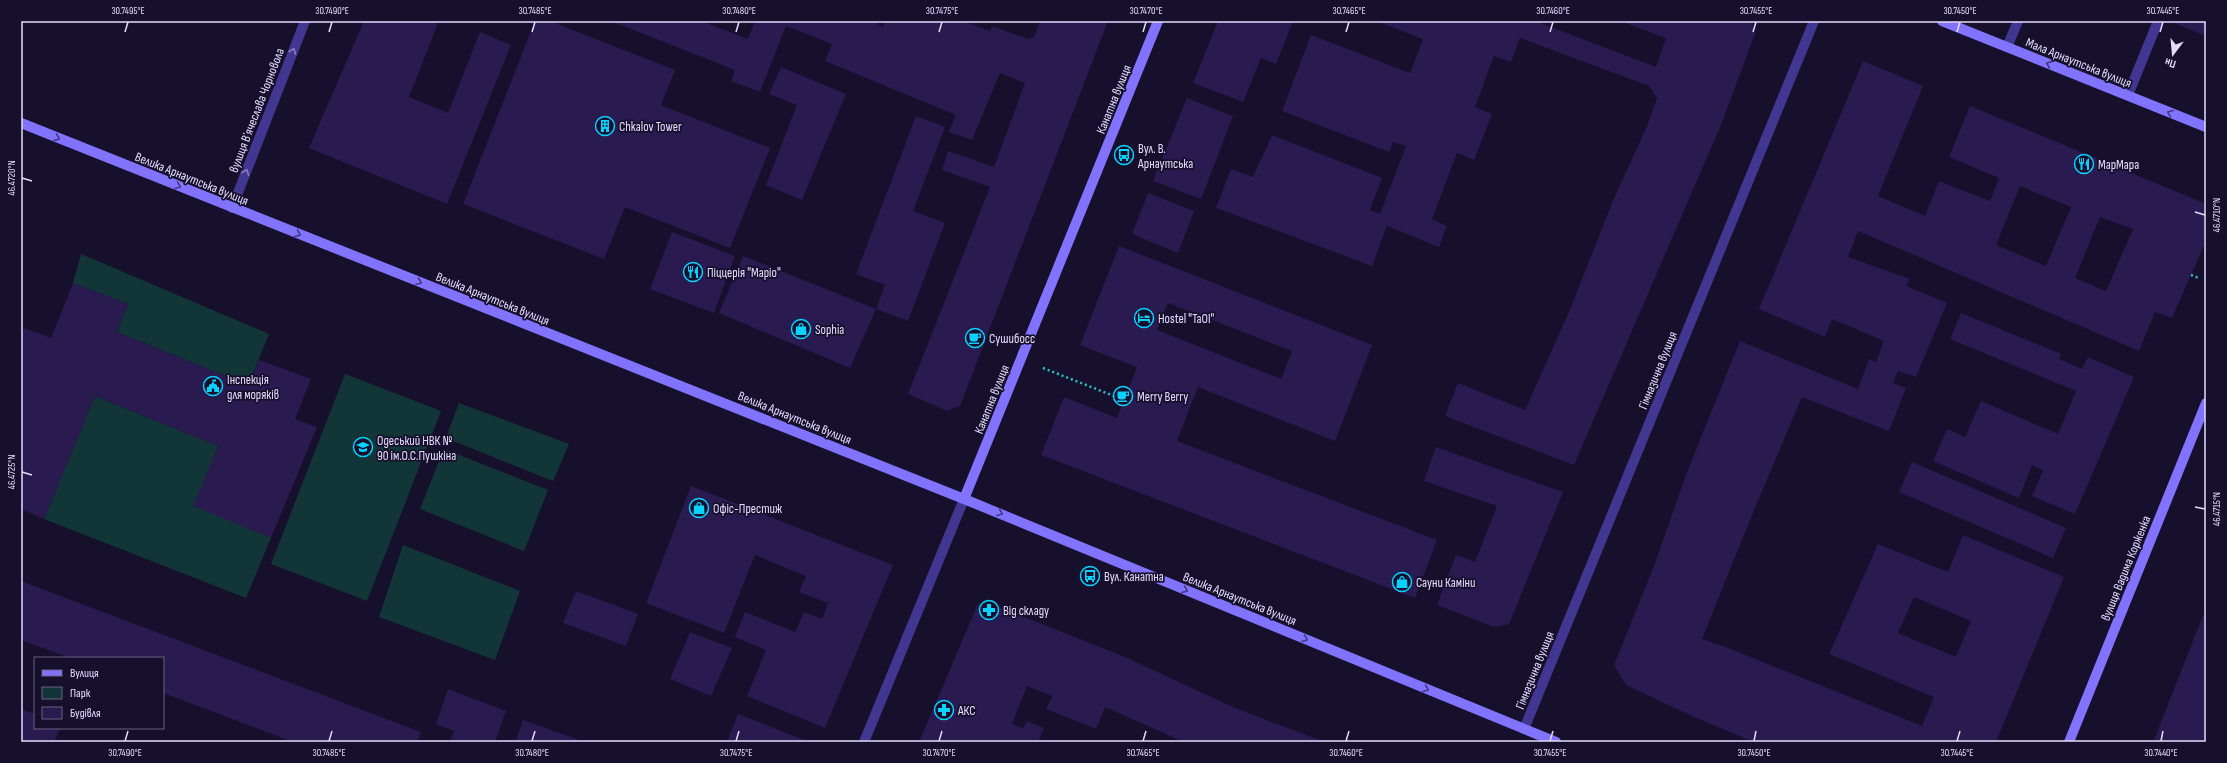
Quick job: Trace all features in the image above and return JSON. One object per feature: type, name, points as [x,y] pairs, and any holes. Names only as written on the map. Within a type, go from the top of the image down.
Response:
[{"type":"main road","name":"Канатна вулиця","points":[[964,499],[1158,21]]},
{"type":"main road","name":"Мала Арнаутська вулиця","points":[[1942,21],[2206,127]]},
{"type":"main road","name":"Велика Арнаутська вулиця","points":[[21,123],[964,499],[1556,742]]},
{"type":"main road","name":"вулиця Вадима Корженка","points":[[2069,742],[2206,404]]},
{"type":"street","name":"вулиця Вʼячеслава Чорновола","points":[[232,208],[305,21]]},
{"type":"street","name":"Гімназична вулиця","points":[[1524,729],[1814,21]]},
{"type":"street","points":[[2007,47],[2018,21]]},
{"type":"street","points":[[2128,95],[2158,21]]},
{"type":"street","name":"Канатна вулиця","points":[[864,742],[964,499]]},
{"type":"path","points":[[2191,275],[2199,278]]},
{"type":"path","points":[[1021,359],[1124,400]]},
{"type":"green space","points":[[81,254],[269,334],[248,385],[117,332],[128,304],[73,283]]},
{"type":"green space","points":[[345,374],[441,411],[367,601],[271,564]]},
{"type":"green space","points":[[95,396],[218,446],[271,538],[246,598],[44,519]]},
{"type":"green space","points":[[459,403],[569,444],[553,481],[446,438]]},
{"type":"green space","points":[[444,449],[548,490],[524,551],[420,509]]},
{"type":"green space","points":[[403,545],[520,591],[495,660],[379,617]]},
{"type":"building","points":[[364,21],[439,21],[409,97],[448,113],[480,32],[511,45],[447,204],[309,148]]},
{"type":"building","name":"Chkalov Tower","points":[[535,21],[550,21],[675,70],[661,105],[770,148],[730,248],[625,207],[604,259],[463,204]]},
{"type":"building","points":[[611,21],[701,21],[748,39],[755,21],[878,21],[877,24],[883,27],[885,21],[963,21],[990,31],[992,26],[1028,39],[1034,37],[1040,21],[1108,21],[960,406],[947,411],[908,394],[990,187],[942,170],[948,151],[994,167],[1025,83],[1000,73],[972,140],[949,132],[956,115],[825,61],[832,44],[786,26],[760,92],[731,81],[735,70]]},
{"type":"building","points":[[1218,21],[1293,21],[1276,64],[1261,58],[1243,102],[1193,83]]},
{"type":"building","points":[[1376,21],[1535,21],[1656,67],[1666,38],[1620,21],[1752,21],[1755,34],[1721,125],[1574,465],[1445,416],[1458,383],[1525,410],[1569,312],[1612,203],[1647,126],[1657,98],[1649,86],[1520,38],[1511,62],[1494,56],[1475,107],[1492,114],[1474,160],[1457,153],[1432,219],[1447,226],[1439,247],[1387,226],[1372,266],[1216,208],[1231,169],[1253,177],[1272,135],[1382,178],[1370,210],[1380,214],[1406,146],[1393,142],[1389,152],[1282,111],[1311,35],[1410,73],[1423,39]]},
{"type":"building","points":[[2169,21],[2206,21],[2206,36]]},
{"type":"building","points":[[1863,61],[1923,86],[1878,196],[1925,216],[1939,181],[1990,201],[1999,178],[1949,157],[1970,106],[2206,204],[2206,241],[2172,318],[2155,312],[2139,351],[1858,231],[1848,257],[1910,279],[1906,286],[1947,303],[1916,377],[1898,371],[1893,383],[1906,388],[1889,431],[1802,397],[1702,639],[1723,646],[1922,726],[1934,697],[1829,654],[1878,544],[1948,572],[1963,535],[2064,577],[1996,742],[1754,742],[1694,717],[1626,685],[1614,665],[1654,566],[1687,472],[1740,341],[1858,389],[1869,359],[1876,362],[1884,341],[1832,319],[1825,337],[1759,309]],"holes":[[[2020,186],[2071,207],[2046,266],[1996,245]],[[2100,217],[2133,229],[2106,291],[2075,278]],[[1914,597],[1971,621],[1956,657],[1898,633]]]},
{"type":"building","points":[[781,67],[846,94],[802,200],[766,185],[797,105],[769,94]]},
{"type":"building","points":[[1187,98],[1233,116],[1201,199],[1153,181]]},
{"type":"building","points":[[916,116],[945,127],[913,211],[945,223],[908,321],[876,309],[885,285],[856,274]]},
{"type":"building","points":[[1148,193],[1194,211],[1178,253],[1132,234]]},
{"type":"building","name":"Піццерія \"Маріо\"","points":[[672,232],[735,256],[714,313],[650,289]]},
{"type":"building","points":[[1119,246],[1372,345],[1335,441],[1198,387],[1177,441],[1437,540],[1415,598],[1041,455],[1064,397],[1117,418],[1137,367],[1080,345]],"holes":[[[1168,303],[1292,351],[1281,379],[1157,330]]]},
{"type":"building","points":[[743,256],[876,309],[850,368],[719,313]]},
{"type":"building","points":[[73,283],[128,304],[117,332],[248,385],[259,360],[311,379],[295,419],[317,427],[271,538],[193,506],[218,446],[95,396],[44,519],[21,509],[21,337],[24,328],[51,338]]},
{"type":"building","points":[[1961,313],[2061,354],[2059,359],[2082,369],[2088,357],[2134,377],[2075,514],[2032,496],[2043,470],[2032,465],[2019,498],[1933,461],[1947,429],[1965,437],[1981,401],[2058,434],[2076,391],[1950,339]]},
{"type":"building","points":[[1436,447],[1563,492],[1509,624],[1494,627],[1437,605],[1456,555],[1475,562],[1497,506],[1424,481]]},
{"type":"building","points":[[1912,462],[2066,528],[2053,558],[1899,492]]},
{"type":"building","points":[[691,486],[893,565],[825,728],[747,696],[766,650],[735,637],[745,612],[795,632],[804,612],[822,619],[828,603],[799,592],[806,576],[755,555],[724,633],[646,603]]},
{"type":"building","points":[[21,581],[421,732],[417,742],[293,742],[164,693],[164,657],[67,657],[21,640]]},
{"type":"building","points":[[576,591],[638,614],[626,646],[563,623]]},
{"type":"building","points":[[989,603],[1125,657],[1235,708],[1325,742],[1184,742],[1105,707],[1096,729],[1046,709],[1052,696],[1027,686],[1012,724],[1023,729],[1027,721],[1044,728],[1038,742],[919,742],[977,606]]},
{"type":"building","points":[[2206,608],[2206,742],[2154,742],[2159,727]]},
{"type":"building","points":[[690,632],[732,648],[711,696],[670,679]]},
{"type":"building","points":[[448,689],[506,711],[495,742],[450,742],[454,731],[436,724]]},
{"type":"building","points":[[21,709],[34,714],[34,729],[60,729],[54,742],[21,742]]},
{"type":"building","points":[[738,714],[809,742],[727,742]]},
{"type":"building","points":[[523,720],[585,742],[515,742]]},
{"type":"place","name":"Chkalov Tower","points":[[605,126]]},
{"type":"place","name":"Вул. В. Арнаутська","points":[[1124,155]]},
{"type":"place","name":"МарМара","points":[[2084,164]]},
{"type":"place","name":"Піццерія \"Маріо\"","points":[[693,272]]},
{"type":"place","name":"Hostel \"TaOI\"","points":[[1144,318]]},
{"type":"place","name":"Sophia","points":[[801,329]]},
{"type":"place","name":"Сушибосс","points":[[975,338]]},
{"type":"place","name":"Інспекція для моряків","points":[[213,386]]},
{"type":"place","name":"Merry Berry","points":[[1123,396]]},
{"type":"place","name":"Одеський НВК № 90 ім.О.С.Пушкіна","points":[[363,447]]},
{"type":"place","name":"Офіс-Престиж","points":[[699,508]]},
{"type":"place","name":"Вул. Канатна","points":[[1090,576]]},
{"type":"place","name":"Сауни Каміни","points":[[1402,582]]},
{"type":"place","name":"Від складу","points":[[989,610]]},
{"type":"place","name":"АКС","points":[[944,710]]}]
